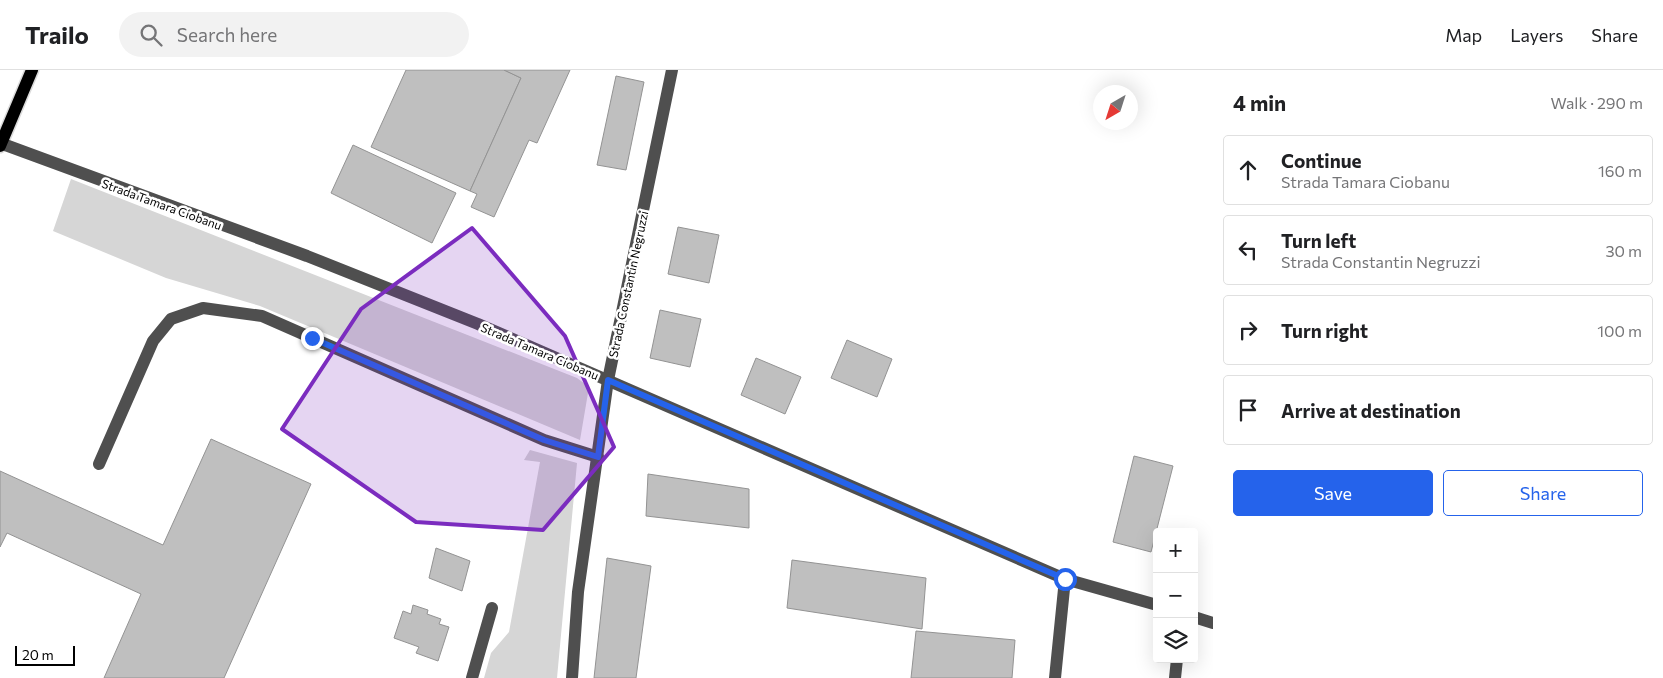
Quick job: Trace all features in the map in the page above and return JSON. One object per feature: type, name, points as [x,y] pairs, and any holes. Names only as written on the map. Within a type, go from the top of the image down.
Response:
[{"type":"main road","points":[[0,144],[32,70]]},
{"type":"street","name":"Strada Constantin Negruzzi","points":[[572,678],[578,592],[608,380],[672,70]]},
{"type":"street","name":"Strada Tamara Ciobanu","points":[[0,144],[316,260],[478,324],[1065,579],[1153,604]]},
{"type":"street","points":[[99,464],[153,341],[171,319],[203,308],[262,316],[544,440],[598,457]]},
{"type":"street","points":[[1056,678],[1065,579]]},
{"type":"street","points":[[472,678],[492,608]]},
{"type":"street","points":[[1197,618],[1213,623]]},
{"type":"street","points":[[1174,678],[1176,663]]},
{"type":"highlighted area","points":[[472,228],[565,336],[614,447],[543,530],[416,522],[282,429],[361,309]]},
{"type":"shaded area","points":[[71,179],[577,378],[589,387],[580,440],[260,306],[166,278],[53,231]]},
{"type":"shaded area","points":[[530,450],[577,463],[557,678],[484,678],[491,653],[509,632],[540,462],[524,460]]},
{"type":"building","points":[[406,70],[504,70],[521,78],[470,191],[371,147]]},
{"type":"building","points":[[504,70],[570,70],[537,143],[529,140],[494,217],[471,207],[477,194],[470,191],[521,78]]},
{"type":"building","points":[[616,76],[644,82],[626,170],[597,165]]},
{"type":"building","points":[[353,145],[456,193],[432,243],[331,193]]},
{"type":"building","points":[[678,227],[719,235],[709,283],[668,274]]},
{"type":"building","points":[[660,310],[701,319],[690,367],[650,358]]},
{"type":"building","points":[[847,340],[892,359],[877,397],[831,378]]},
{"type":"building","points":[[756,358],[801,377],[785,414],[741,395]]},
{"type":"building","points":[[211,439],[311,484],[224,678],[104,678],[141,594],[7,533],[0,547],[0,471],[163,545]]},
{"type":"building","points":[[1134,456],[1173,466],[1157,528],[1153,528],[1151,552],[1113,542]]},
{"type":"building","points":[[648,474],[749,489],[749,528],[646,516]]},
{"type":"building","points":[[436,548],[470,561],[462,591],[429,578]]},
{"type":"building","points":[[607,558],[651,566],[636,678],[594,678]]},
{"type":"building","points":[[792,560],[926,578],[922,629],[787,608]]},
{"type":"building","points":[[413,605],[428,610],[427,614],[441,619],[439,624],[449,627],[438,661],[416,653],[419,647],[394,638],[403,611],[411,614]]},
{"type":"building","points":[[916,631],[1015,640],[1012,678],[911,678]]},
{"type":"route","points":[[312,338],[544,440],[598,457],[608,380],[1065,579]]}]
